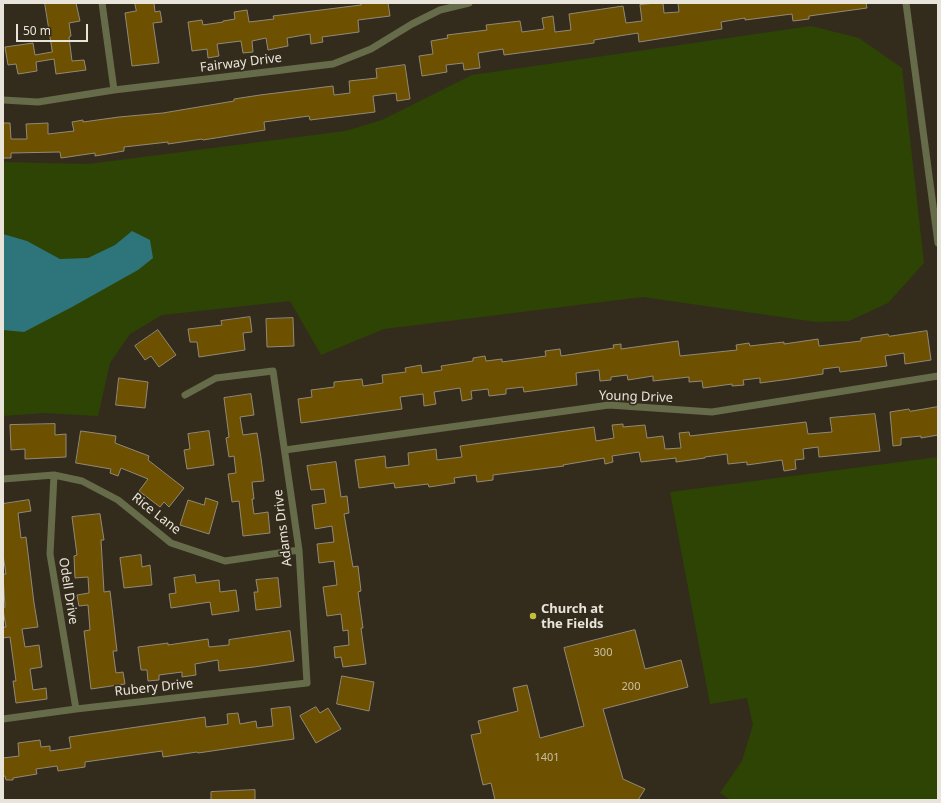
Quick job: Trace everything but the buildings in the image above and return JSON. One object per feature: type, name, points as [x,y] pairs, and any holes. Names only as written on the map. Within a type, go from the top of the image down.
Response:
[{"type":"street","points":[[102,3],[114,90]]},
{"type":"street","name":"Fairway Drive","points":[[3,100],[38,102],[114,90],[333,64],[371,49],[412,24],[440,10],[469,3]]},
{"type":"street","points":[[906,3],[938,243]]},
{"type":"street","name":"Adams Drive","points":[[185,395],[216,378],[273,371],[299,550],[307,683]]},
{"type":"street","name":"Young Drive","points":[[285,450],[609,405],[712,412],[938,376]]},
{"type":"street","name":"Rice Lane","points":[[3,479],[54,475],[82,481],[118,500],[170,543],[225,561],[299,550]]},
{"type":"street","name":"Odell Drive","points":[[54,475],[50,554],[76,709]]},
{"type":"street","name":"Rubery Drive","points":[[3,719],[76,709],[307,683]]},
{"type":"green space","points":[[811,26],[859,38],[902,68],[924,263],[888,303],[849,321],[816,322],[643,297],[384,329],[321,355],[290,301],[162,315],[130,334],[110,363],[98,416],[44,413],[3,416],[3,162],[88,164],[345,131],[382,120],[472,75]]},
{"type":"green space","points":[[938,457],[938,800],[731,800],[720,793],[742,761],[753,725],[747,698],[710,704],[670,492]]},
{"type":"water","points":[[132,231],[150,240],[153,258],[138,270],[24,332],[3,330],[3,234],[27,241],[60,259],[88,258],[115,245]]},
{"type":"place","name":"Church at the Fields","points":[[533,616]]}]
